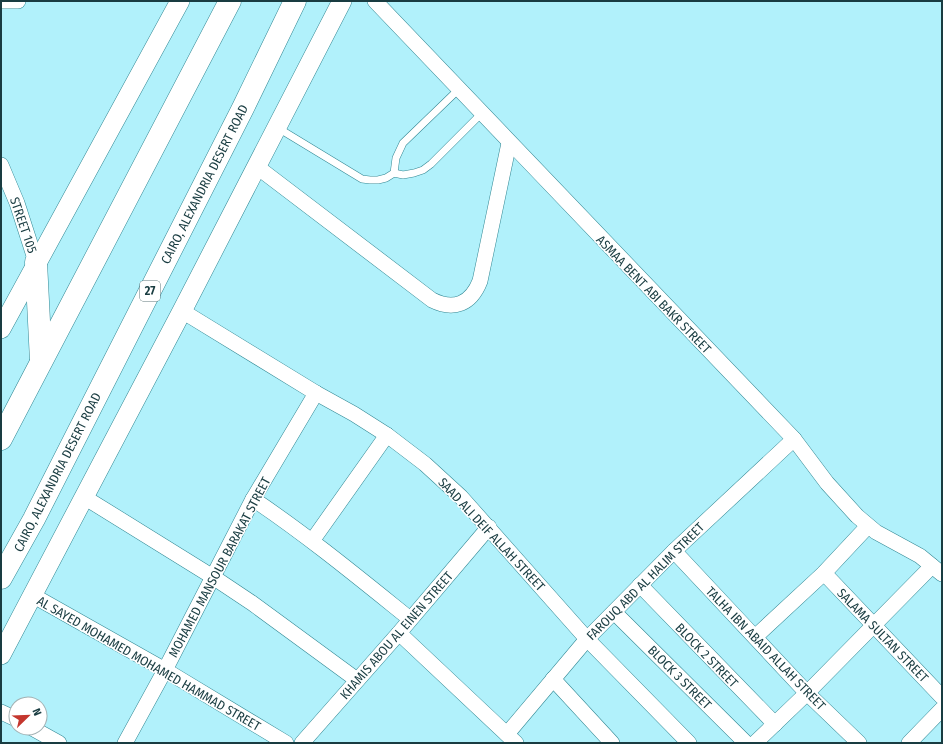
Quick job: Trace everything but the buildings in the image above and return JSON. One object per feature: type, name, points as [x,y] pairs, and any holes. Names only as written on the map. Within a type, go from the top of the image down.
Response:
[{"type":"highway","points":[[1,439],[230,1]]},
{"type":"highway","name":"CAIRO, ALEXANDRIA DESERT ROAD","points":[[1,578],[34,519],[243,108],[295,1]]},
{"type":"highway","points":[[36,262],[41,362]]},
{"type":"street","points":[[1,1],[18,1]]},
{"type":"street","points":[[1,328],[180,1]]},
{"type":"street","points":[[1,655],[182,311],[342,1]]},
{"type":"street","name":"ASMAA BENT ABI BAKR STREET","points":[[375,1],[794,439],[836,495],[868,526],[920,556],[937,570]]},
{"type":"street","points":[[256,166],[432,300],[441,305],[451,306],[461,304],[469,298],[476,291],[480,281],[510,143]]},
{"type":"street","name":"STREET 105","points":[[1,165],[17,202],[36,262]]},
{"type":"street","name":"SAAD ALI DEIF ALLAH STREET","points":[[182,311],[316,393],[354,414],[387,435],[425,464],[461,497],[587,639],[689,743]]},
{"type":"street","name":"MOHAMED MANSOUR BARAKAT STREET","points":[[125,743],[165,670],[253,499],[316,393]]},
{"type":"street","points":[[312,541],[387,435]]},
{"type":"street","name":"FAROUQ ABD AL HALIM STREET","points":[[511,738],[553,679],[587,639],[674,551],[794,439]]},
{"type":"street","points":[[84,497],[213,577],[288,628],[357,680]]},
{"type":"street","points":[[253,499],[286,521],[410,619]]},
{"type":"street","points":[[755,638],[824,572],[868,526]]},
{"type":"street","name":"KHAMIS ABOU AL EINEN STREET","points":[[302,743],[399,633],[489,527]]},
{"type":"street","name":"TALHA IBN ABAID ALLAH STREET","points":[[674,551],[807,693],[859,743]]},
{"type":"street","points":[[755,743],[874,626],[937,570]]},
{"type":"street","name":"SALAMA SULTAN STREET","points":[[824,572],[942,697]]},
{"type":"street","name":"BLOCK 2 STREET","points":[[640,585],[775,724]]},
{"type":"street","name":"AL SAYED MOHAMED MOHAMED HAMMAD STREET","points":[[32,595],[165,670],[286,743]]},
{"type":"street","name":"BLOCK 3 STREET","points":[[614,612],[746,743]]},
{"type":"street","points":[[399,633],[511,738]]},
{"type":"street","points":[[553,679],[612,743]]},
{"type":"street","points":[[909,743],[942,710]]},
{"type":"street","points":[[46,736],[59,743]]},
{"type":"lane","points":[[394,173],[396,158],[403,143],[459,89]]},
{"type":"lane","points":[[276,127],[362,179],[378,180],[386,178],[394,173],[409,174],[423,170],[431,164],[482,113]]}]
